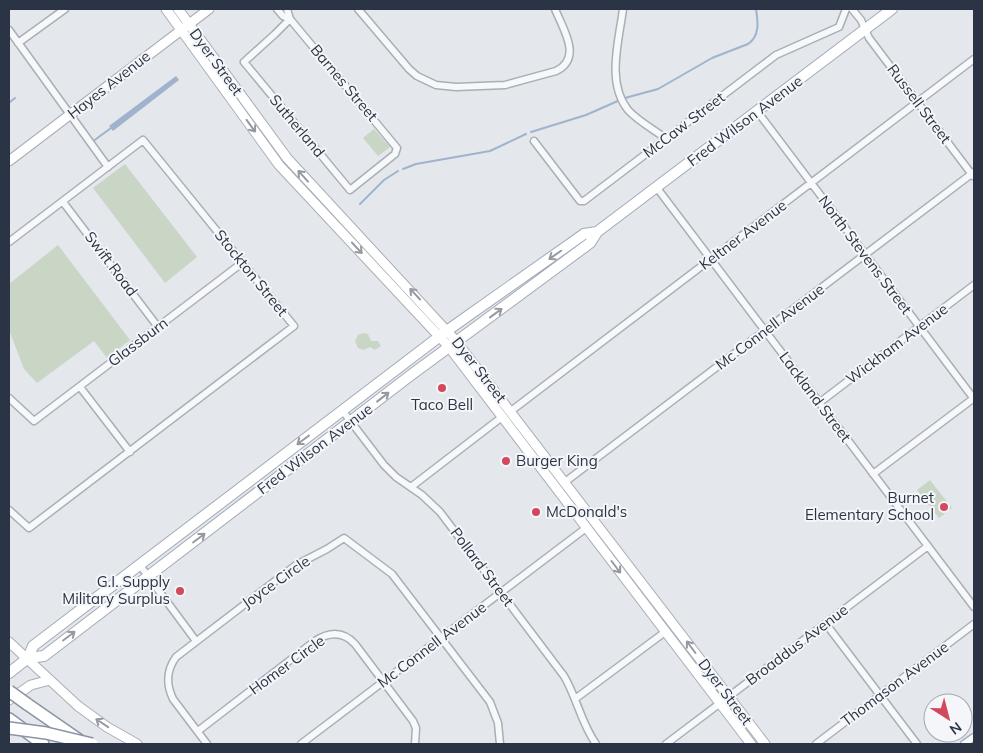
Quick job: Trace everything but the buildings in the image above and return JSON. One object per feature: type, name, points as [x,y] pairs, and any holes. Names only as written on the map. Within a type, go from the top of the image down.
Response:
[{"type":"highway","points":[[9,691],[84,744]]},
{"type":"highway","points":[[9,719],[43,744]]},
{"type":"highway","points":[[9,728],[46,733],[92,744]]},
{"type":"main road","name":"Dyer Street","points":[[166,9],[184,27],[287,158],[444,333],[511,411],[728,698],[765,744]]},
{"type":"main road","name":"Dyer Street","points":[[178,9],[184,27]]},
{"type":"main road","name":"Hayes Avenue","points":[[9,161],[209,9]]},
{"type":"main road","name":"Fred Wilson Avenue","points":[[9,672],[28,658],[44,656],[453,344],[590,243],[596,232],[657,188],[892,9]]},
{"type":"main road","name":"Fred Wilson Avenue","points":[[28,658],[33,646],[444,333],[584,234],[596,232]]},
{"type":"main road","name":"Dyer Street","points":[[453,344],[502,417],[751,744]]},
{"type":"main road","points":[[502,417],[509,416],[515,424],[525,430]]},
{"type":"main road","points":[[540,467],[550,472],[559,484],[565,482]]},
{"type":"main road","points":[[586,528],[591,526],[607,543],[613,544]]},
{"type":"main road","points":[[643,603],[652,607],[668,626],[672,627],[674,625]]},
{"type":"main road","points":[[83,609],[90,621]]},
{"type":"main road","points":[[9,642],[86,712],[137,744]]},
{"type":"main road","points":[[9,700],[31,685],[50,680]]},
{"type":"street","points":[[18,43],[65,9]]},
{"type":"street","name":"Barnes Street","points":[[277,9],[283,16],[290,19]]},
{"type":"street","name":"Barnes Street","points":[[287,9],[290,19],[397,148]]},
{"type":"street","points":[[358,9],[412,72],[431,83],[456,87],[511,84],[562,68],[568,61],[570,49],[555,9]]},
{"type":"street","points":[[622,9],[615,72],[618,91],[630,112],[665,138]]},
{"type":"street","name":"McCaw Street","points":[[534,141],[580,201],[582,201],[781,52],[839,27],[846,9]]},
{"type":"street","name":"Russell Street","points":[[852,9],[861,20],[869,38],[973,174]]},
{"type":"street","name":"Sutherland","points":[[290,19],[244,62],[275,100],[350,190],[395,154],[397,148]]},
{"type":"street","points":[[9,30],[108,167]]},
{"type":"street","name":"Keltner Avenue","points":[[511,411],[974,59]]},
{"type":"street","name":"North Stevens Street","points":[[757,111],[810,184],[974,398]]},
{"type":"street","name":"Stockton Street","points":[[9,242],[143,140],[294,326],[29,528],[9,510]]},
{"type":"street","name":"Mc Connell Avenue","points":[[565,482],[973,174]]},
{"type":"street","name":"Lackland Street","points":[[657,188],[974,607]]},
{"type":"street","name":"Swift Road","points":[[63,202],[158,327]]},
{"type":"street","name":"Glassburn","points":[[9,398],[34,422],[242,263]]},
{"type":"street","name":"Wickham Avenue","points":[[819,403],[974,285]]},
{"type":"street","points":[[80,386],[130,452]]},
{"type":"street","points":[[873,474],[974,398]]},
{"type":"street","name":"Pollard Street","points":[[342,410],[396,477],[411,486],[440,512],[501,592],[564,676],[584,725],[596,744]]},
{"type":"street","points":[[411,486],[502,417]]},
{"type":"street","name":"Mc Connell Avenue","points":[[301,744],[586,528]]},
{"type":"street","name":"Joyce Circle","points":[[207,744],[173,699],[168,682],[169,670],[176,657],[296,565],[344,538],[384,566],[392,574],[442,638],[490,702],[498,723],[500,744]]},
{"type":"street","name":"Broaddus Avenue","points":[[666,744],[928,546]]},
{"type":"street","points":[[139,564],[196,641]]},
{"type":"street","points":[[826,624],[917,744]]},
{"type":"street","name":"Thomason Avenue","points":[[816,744],[974,624]]},
{"type":"street","points":[[575,699],[665,632]]},
{"type":"street","name":"Homer Circle","points":[[198,731],[315,641],[330,634],[344,635],[351,640],[384,681],[416,725],[416,744]]},
{"type":"street","points":[[964,744],[974,737]]},
{"type":"green space","points":[[374,129],[390,147],[378,156],[363,138]]},
{"type":"green space","points":[[125,164],[197,257],[165,283],[93,188]]},
{"type":"green space","points":[[58,245],[130,340],[107,358],[94,341],[37,383],[24,369],[9,330],[9,284]]},
{"type":"green space","points":[[368,334],[371,341],[378,341],[381,346],[375,350],[370,347],[364,350],[358,348],[355,341],[358,335]]},
{"type":"green space","points":[[930,480],[952,508],[939,518],[917,490]]},
{"type":"water","points":[[176,76],[179,80],[113,131],[109,126]]},
{"type":"waterway","points":[[625,98],[658,89],[712,58],[748,44],[755,37],[756,33],[758,24],[756,9]]},
{"type":"waterway","points":[[10,102],[15,98]]},
{"type":"waterway","points":[[531,132],[586,115],[620,100]]},
{"type":"waterway","points":[[92,142],[111,128]]},
{"type":"waterway","points":[[403,169],[416,164],[490,151],[526,134]]},
{"type":"waterway","points":[[360,204],[384,180],[398,171]]},
{"type":"place","name":"Taco Bell","points":[[442,388]]},
{"type":"place","name":"Burger King","points":[[506,461]]},
{"type":"place","name":"Burnet Elementary School","points":[[944,507]]},
{"type":"place","name":"McDonald's","points":[[536,512]]},
{"type":"place","name":"G.I. Supply Military Surplus","points":[[180,591]]}]
